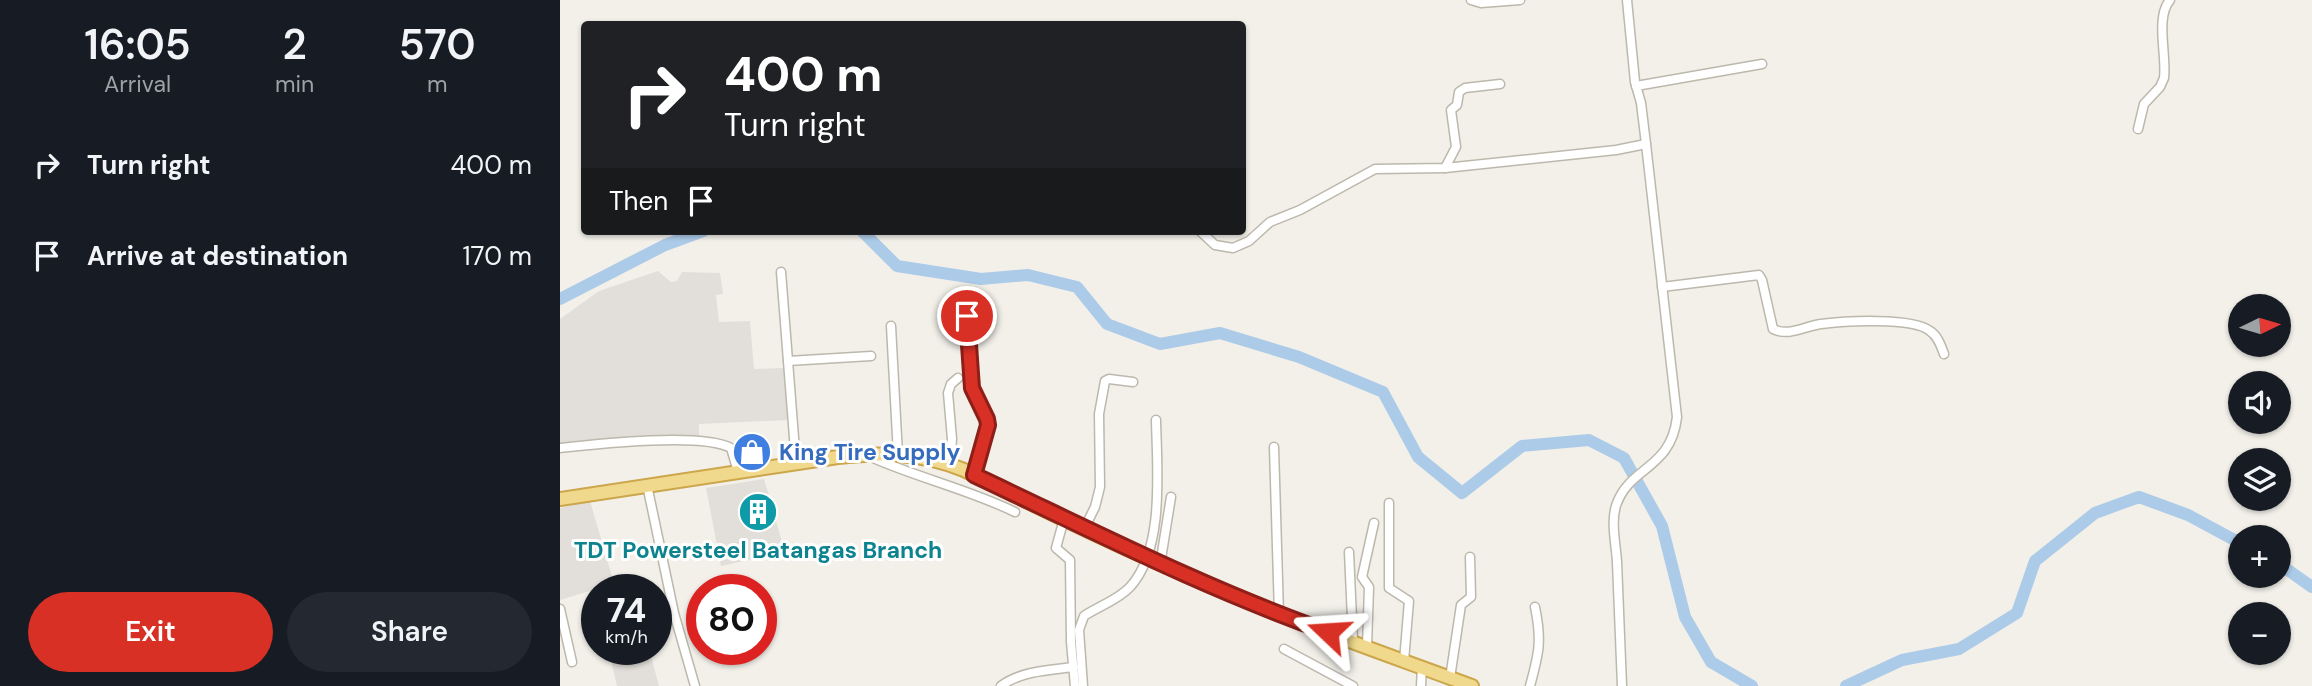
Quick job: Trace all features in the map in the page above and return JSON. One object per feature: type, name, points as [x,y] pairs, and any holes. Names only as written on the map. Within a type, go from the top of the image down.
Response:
[{"type":"highway","points":[[560,499],[864,454],[936,460],[974,475],[1160,565],[1279,614],[1472,686]]},
{"type":"street","points":[[1471,0],[1482,3],[1520,0]]},
{"type":"street","points":[[1622,686],[1615,513],[1619,499],[1630,484],[1658,460],[1675,435],[1677,417],[1627,0]]},
{"type":"street","points":[[2138,129],[2144,104],[2160,87],[2164,78],[2162,19],[2170,0]]},
{"type":"street","points":[[1636,86],[1762,64]]},
{"type":"street","points":[[1445,168],[1456,147],[1451,110],[1457,105],[1459,92],[1465,88],[1500,84]]},
{"type":"street","points":[[1204,235],[1215,245],[1233,248],[1250,241],[1270,222],[1300,210],[1375,169],[1445,168],[1616,150],[1646,144]]},
{"type":"street","points":[[781,272],[796,463]]},
{"type":"street","points":[[1662,287],[1759,275],[1773,330],[1776,332],[1799,331],[1818,324],[1866,321],[1917,324],[1930,331],[1940,342],[1944,354]]},
{"type":"street","points":[[967,316],[972,388],[988,425],[974,475]]},
{"type":"street","points":[[891,326],[898,455]]},
{"type":"street","points":[[788,361],[871,356]]},
{"type":"street","points":[[950,464],[952,439],[948,393],[951,384],[958,379]]},
{"type":"street","points":[[1084,529],[1095,507],[1100,487],[1098,414],[1105,381],[1109,379],[1133,382]]},
{"type":"street","points":[[1083,686],[1079,630],[1084,616],[1122,594],[1131,585],[1152,542],[1156,502],[1156,420]]},
{"type":"street","points":[[560,448],[614,443],[710,441],[731,448],[738,472]]},
{"type":"street","points":[[1274,447],[1279,614]]},
{"type":"street","points":[[864,454],[965,490],[1015,512]]},
{"type":"street","points":[[647,485],[674,613],[695,686]]},
{"type":"street","points":[[1160,565],[1171,497]]},
{"type":"street","points":[[1389,503],[1389,588],[1409,601],[1404,661]]},
{"type":"street","points":[[1064,519],[1056,548],[1070,560],[1075,686]]},
{"type":"street","points":[[1367,646],[1369,587],[1362,577],[1374,523]]},
{"type":"street","points":[[1349,552],[1353,641]]},
{"type":"street","points":[[1450,678],[1461,605],[1471,597],[1470,557]]},
{"type":"street","points":[[1530,686],[1540,652],[1535,607]]},
{"type":"street","points":[[560,609],[572,662]]},
{"type":"street","points":[[1284,649],[1353,686]]},
{"type":"street","points":[[1001,686],[1007,681],[1039,672],[1074,667]]},
{"type":"street","points":[[1421,686],[1422,667]]},
{"type":"shaded area","points":[[658,271],[671,282],[677,281],[682,272],[720,273],[723,294],[716,295],[719,322],[750,321],[754,369],[784,368],[789,420],[699,424],[699,438],[560,445],[560,319],[599,291]]},
{"type":"shaded area","points":[[764,479],[785,552],[721,566],[706,488]]},
{"type":"shaded area","points":[[590,501],[611,574],[581,574],[581,594],[560,600],[560,508]]},
{"type":"shaded area","points":[[612,665],[653,665],[659,686],[617,686]]},
{"type":"waterway","points":[[560,299],[665,245],[692,235]]},
{"type":"waterway","points":[[866,235],[897,266],[981,279],[1028,275],[1077,287],[1107,324],[1160,344],[1220,333],[1299,357],[1383,392],[1418,457],[1462,493],[1522,446],[1589,440],[1624,458],[1662,526],[1685,617],[1711,662],[1752,686]]},
{"type":"waterway","points":[[1846,686],[1902,660],[1959,649],[2017,613],[2035,561],[2095,513],[2139,497],[2188,515],[2228,537]]},
{"type":"waterway","points":[[2291,572],[2312,587]]},
{"type":"place","name":"King Tire Supply","points":[[752,452]]},
{"type":"place","name":"TDT Powersteel Batangas Branch","points":[[758,512]]},
{"type":"route","points":[[967,316],[970,380],[988,425],[974,475],[1160,565],[1328,632]]}]
